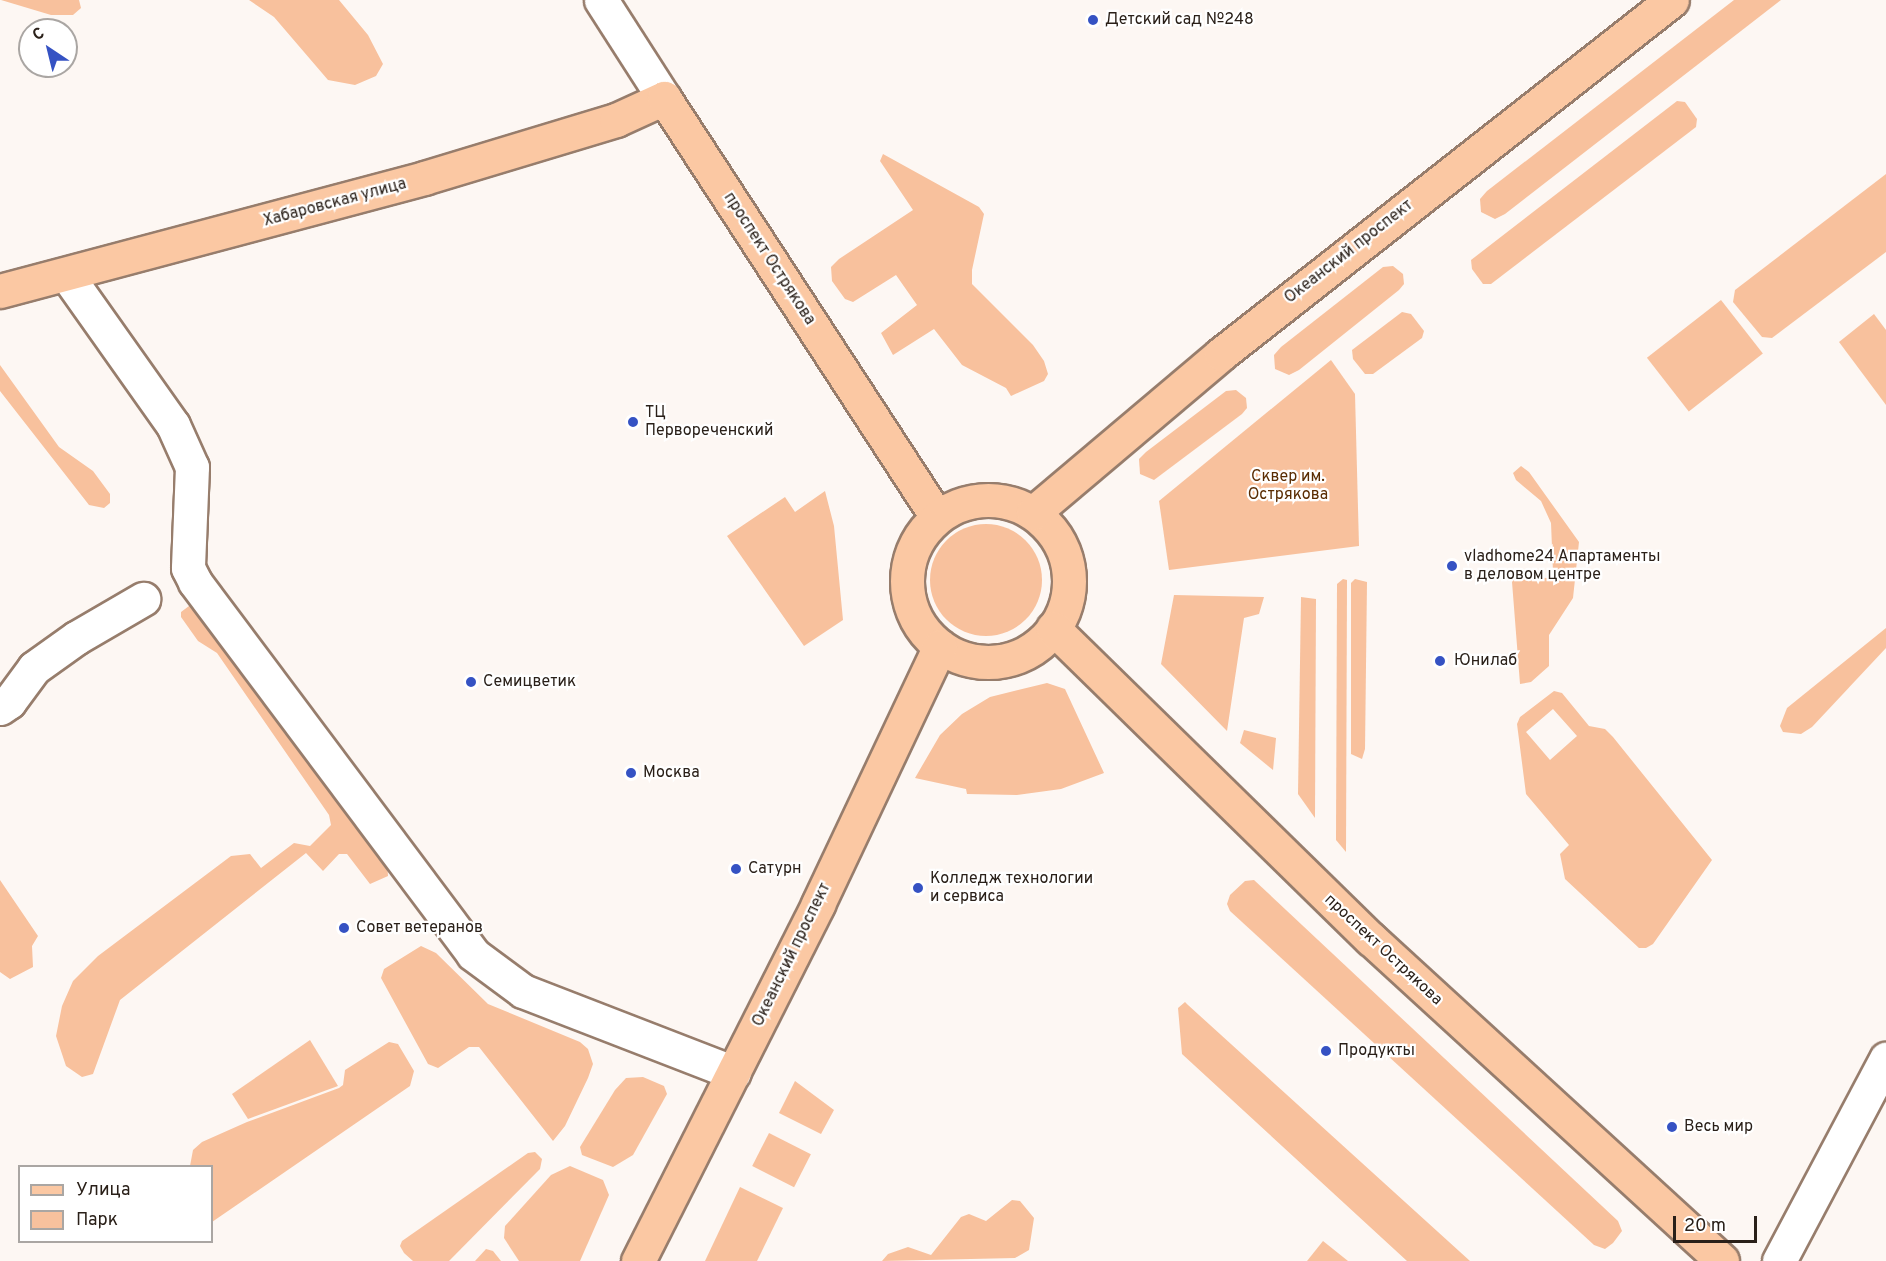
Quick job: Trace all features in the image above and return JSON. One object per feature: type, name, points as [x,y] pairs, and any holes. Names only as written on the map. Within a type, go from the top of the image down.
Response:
[{"type":"main road","name":"Океанский проспект","points":[[1033,513],[1221,354],[1672,0]]},
{"type":"main road","name":"Хабаровская улица","points":[[0,291],[424,178],[616,120],[664,98]]},
{"type":"main road","name":"проспект Острякова","points":[[664,98],[938,518]]},
{"type":"main road","points":[[985,500],[1014,504],[1033,513],[1056,536],[1068,567],[1068,596],[1053,628],[1037,645],[1006,660],[971,660],[940,646],[915,616],[907,587],[913,549],[938,518],[964,503],[985,500]]},
{"type":"main road","name":"проспект Острякова","points":[[1053,628],[1371,939],[1722,1261]]},
{"type":"main road","name":"Океанский проспект","points":[[638,1261],[734,1073],[940,646]]},
{"type":"street","name":"проспект Острякова","points":[[601,0],[664,98]]},
{"type":"street","points":[[66,274],[173,425],[192,467],[188,568],[195,582],[473,954],[523,992],[734,1073]]},
{"type":"street","points":[[0,708],[34,668],[76,638],[143,599]]},
{"type":"street","points":[[1779,1261],[1886,1059]]},
{"type":"green space","points":[[1,0],[79,0],[81,8],[73,15],[51,15]]},
{"type":"green space","points":[[249,0],[339,0],[368,35],[383,64],[376,76],[355,85],[328,80],[274,17]]},
{"type":"green space","points":[[1734,0],[1781,0],[1505,214],[1495,219],[1481,212],[1480,199],[1487,191]]},
{"type":"green space","points":[[1677,101],[1685,102],[1697,119],[1696,127],[1491,284],[1483,284],[1472,269],[1471,260]]},
{"type":"green space","points":[[883,154],[979,207],[984,214],[972,270],[972,284],[1033,345],[1044,361],[1048,374],[1044,381],[1011,396],[1006,388],[962,365],[934,329],[893,355],[881,333],[917,305],[896,275],[853,302],[845,299],[832,281],[831,267],[839,259],[913,210],[880,161]]},
{"type":"green space","points":[[1886,174],[1886,252],[1772,338],[1762,337],[1733,302],[1735,290]]},
{"type":"green space","points":[[1393,266],[1403,274],[1404,284],[1399,290],[1299,370],[1289,375],[1275,369],[1274,355],[1281,347],[1383,267]]},
{"type":"green space","points":[[1721,300],[1763,354],[1689,411],[1647,358]]},
{"type":"green space","points":[[1402,312],[1411,314],[1424,331],[1422,338],[1373,374],[1365,374],[1353,359],[1352,350]]},
{"type":"green space","points":[[1874,314],[1886,330],[1886,405],[1839,342]]},
{"type":"green space","name":"Сквер им. Острякова","points":[[1331,360],[1355,394],[1359,546],[1169,570],[1159,501]]},
{"type":"green space","points":[[0,365],[59,447],[93,471],[110,494],[110,503],[104,508],[89,505],[0,391]]},
{"type":"green space","points":[[1236,390],[1246,398],[1247,408],[1242,414],[1154,480],[1140,474],[1139,459],[1146,452],[1226,391]]},
{"type":"green space","points":[[1521,466],[1529,472],[1579,542],[1573,598],[1549,635],[1549,666],[1531,682],[1520,684],[1512,582],[1516,577],[1548,578],[1553,572],[1551,523],[1541,501],[1516,480],[1513,473]]},
{"type":"green space","points":[[825,491],[834,526],[843,620],[804,646],[727,536],[785,497],[795,512]]},
{"type":"green space","points":[[986,524],[1008,528],[1026,540],[1038,558],[1042,580],[1038,602],[1026,620],[1008,632],[986,636],[964,632],[946,620],[934,602],[930,580],[934,558],[946,540],[964,528]]},
{"type":"green space","points":[[1343,579],[1347,580],[1346,852],[1336,840],[1337,584]]},
{"type":"green space","points":[[1355,579],[1367,582],[1365,749],[1362,759],[1351,754],[1351,583]]},
{"type":"green space","points":[[1174,595],[1264,597],[1259,614],[1244,618],[1227,731],[1161,664]]},
{"type":"green space","points":[[1301,597],[1316,599],[1315,818],[1298,794]]},
{"type":"green space","points":[[193,603],[387,860],[388,876],[370,884],[347,854],[339,854],[323,871],[306,853],[120,1000],[93,1074],[82,1077],[66,1066],[56,1036],[62,1006],[73,981],[98,956],[231,856],[250,854],[261,868],[294,843],[310,846],[331,825],[329,815],[217,653],[198,641],[181,617],[181,612]]},
{"type":"green space","points":[[1886,628],[1886,648],[1812,727],[1801,734],[1783,732],[1780,726],[1787,708]]},
{"type":"green space","points":[[1047,683],[1065,689],[1104,773],[1061,789],[1017,795],[967,794],[966,789],[915,778],[940,735],[962,714],[990,697]]},
{"type":"green space","points":[[1554,691],[1562,693],[1589,726],[1605,729],[1613,737],[1712,860],[1653,944],[1646,948],[1639,948],[1565,879],[1560,854],[1569,845],[1526,794],[1517,724],[1520,717]],"holes":[[[1553,709],[1577,736],[1550,760],[1526,732]]]},
{"type":"green space","points":[[1244,730],[1276,738],[1273,770],[1240,743]]},
{"type":"green space","points":[[0,880],[38,936],[32,946],[33,967],[10,979],[0,972]]},
{"type":"green space","points":[[1254,880],[1618,1221],[1622,1231],[1613,1243],[1605,1249],[1594,1245],[1230,911],[1227,904],[1230,895],[1245,881]]},
{"type":"green space","points":[[421,946],[436,953],[488,1004],[580,1042],[588,1049],[593,1064],[588,1078],[565,1126],[553,1141],[479,1047],[469,1047],[438,1068],[428,1064],[381,978],[384,969]]},
{"type":"green space","points":[[1185,1002],[1470,1261],[1407,1261],[1182,1054],[1178,1008]]},
{"type":"green space","points":[[310,1040],[338,1086],[248,1119],[232,1094]]},
{"type":"green space","points":[[389,1042],[398,1044],[414,1071],[410,1086],[213,1221],[213,1165],[190,1165],[193,1150],[202,1142],[247,1122],[339,1088],[343,1085],[345,1070]]},
{"type":"green space","points":[[643,1077],[664,1086],[667,1094],[633,1155],[613,1167],[582,1155],[580,1147],[615,1090],[626,1078]]},
{"type":"green space","points":[[795,1081],[834,1110],[821,1134],[779,1113]]},
{"type":"green space","points":[[769,1133],[811,1154],[794,1187],[752,1166]]},
{"type":"green space","points":[[535,1152],[542,1159],[540,1169],[449,1261],[413,1261],[404,1253],[400,1246],[402,1241],[528,1153]]},
{"type":"green space","points":[[570,1166],[603,1180],[609,1195],[580,1261],[519,1261],[504,1238],[505,1226],[551,1175]]},
{"type":"green space","points":[[740,1187],[783,1208],[757,1261],[705,1261]]},
{"type":"green space","points":[[1012,1200],[1020,1201],[1034,1218],[1029,1250],[1015,1258],[882,1261],[888,1254],[908,1247],[931,1255],[961,1217],[969,1214],[986,1221]]},
{"type":"green space","points":[[1323,1241],[1348,1261],[1307,1261]]},
{"type":"green space","points":[[486,1249],[493,1251],[501,1261],[475,1261]]},
{"type":"place","name":"Детский сад №248","points":[[1093,20]]},
{"type":"place","name":"ТЦ Первореченский","points":[[633,422]]},
{"type":"place","name":"vladhome24 Апартаменты в деловом центре","points":[[1452,566]]},
{"type":"place","name":"Юнилаб","points":[[1440,661]]},
{"type":"place","name":"Семицветик","points":[[471,682]]},
{"type":"place","name":"Москва","points":[[631,773]]},
{"type":"place","name":"Сатурн","points":[[736,869]]},
{"type":"place","name":"Колледж технологии и сервиса","points":[[918,888]]},
{"type":"place","name":"Совет ветеранов","points":[[344,928]]},
{"type":"place","name":"Продукты","points":[[1326,1051]]},
{"type":"place","name":"Весь мир","points":[[1672,1127]]}]
